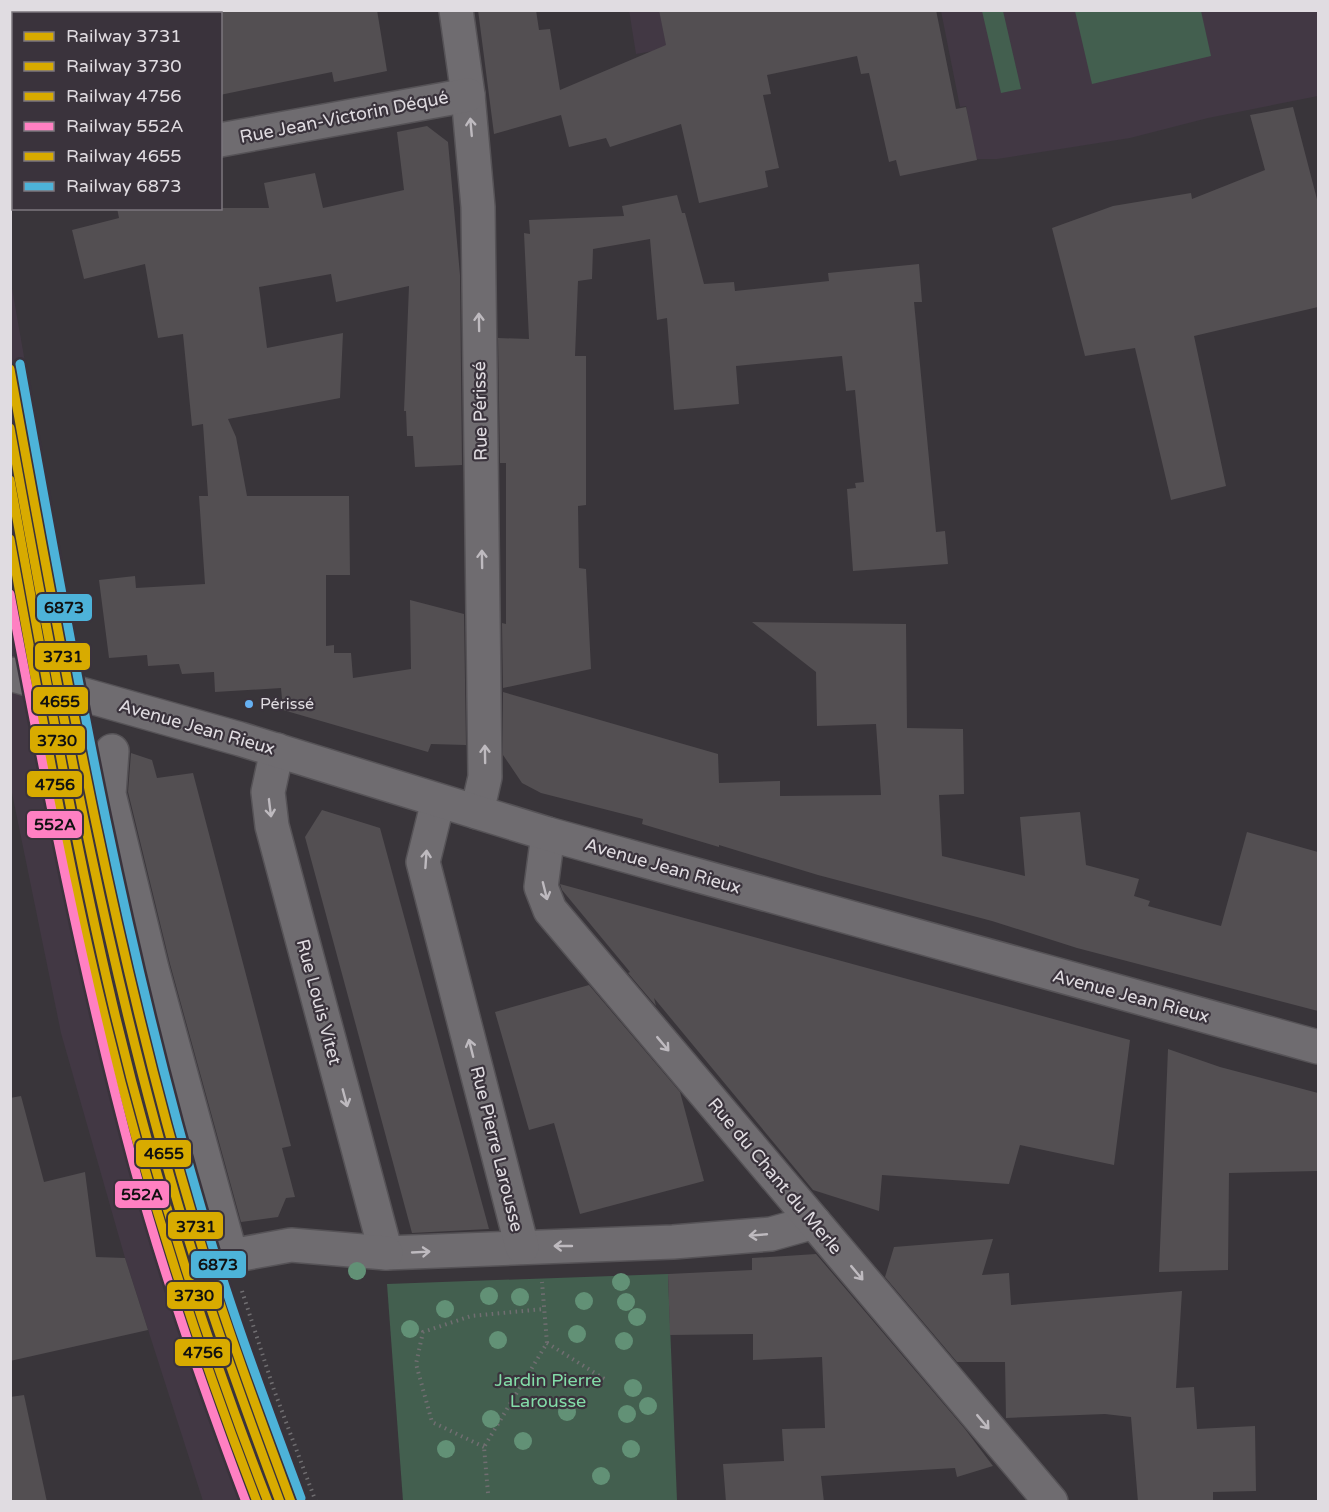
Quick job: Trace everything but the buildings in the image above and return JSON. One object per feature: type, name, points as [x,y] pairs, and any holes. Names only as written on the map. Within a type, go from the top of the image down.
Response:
[{"type":"street","name":"Rue Périssé","points":[[456,10],[468,94],[478,207],[485,777],[477,812]]},
{"type":"street","name":"Rue Jean-Victorin Déqué","points":[[222,140],[468,94]]},
{"type":"street","name":"Avenue Jean Rieux","points":[[10,674],[277,750],[548,834],[1318,1047]]},
{"type":"street","name":"Rue Louis Vitet","points":[[277,750],[268,792],[272,826],[386,1253]]},
{"type":"street","points":[[112,751],[109,794],[152,969],[231,1256],[291,1245],[386,1253],[531,1246]]},
{"type":"street","name":"Rue Pierre Larousse","points":[[438,801],[423,862],[531,1246],[695,1240],[771,1234],[814,1222]]},
{"type":"street","name":"Rue du Chant du Merle","points":[[548,834],[541,887],[550,910],[1051,1502]]},
{"type":"path","points":[[488,1492],[484,1448],[547,1343],[544,1309],[531,1246]]},
{"type":"path","points":[[231,1256],[273,1390],[316,1502]]},
{"type":"path","points":[[484,1448],[432,1422],[416,1364],[423,1332],[471,1316],[544,1309]]},
{"type":"path","points":[[547,1343],[606,1380]]},
{"type":"shaded area","points":[[629,10],[885,11],[636,54]]},
{"type":"shaded area","points":[[941,11],[1318,11],[1318,96],[1208,118],[1130,138],[997,159],[976,159],[966,106],[960,107]]},
{"type":"shaded area","points":[[10,277],[101,794],[218,1261],[306,1501],[203,1501],[125,1258],[61,1033],[11,788]]},
{"type":"green space","points":[[982,11],[1003,11],[1021,89],[1001,93]]},
{"type":"green space","points":[[1075,11],[1201,11],[1211,56],[1092,84]]},
{"type":"green space","name":"Jardin Pierre Larousse","points":[[668,1274],[677,1501],[403,1501],[387,1284]]},
{"type":"rail line","name":"6873","points":[[20,364],[101,795],[148,1009],[215,1256],[250,1360],[301,1498]]},
{"type":"rail line","name":"3731","points":[[10,369],[91,799],[138,1013],[195,1224],[241,1364],[291,1502]]},
{"type":"rail line","name":"4655","points":[[10,428],[86,831],[131,1030],[185,1228],[230,1365],[280,1502]]},
{"type":"rail line","name":"3730","points":[[10,480],[71,810],[113,1006],[145,1132],[182,1257],[223,1380],[268,1502]]},
{"type":"rail line","name":"4756","points":[[10,539],[65,835],[89,952],[119,1073],[172,1259],[212,1381],[257,1502]]},
{"type":"rail line","name":"552A","points":[[10,594],[66,881],[98,1024],[134,1166],[172,1293],[246,1502]]},
{"type":"place","name":"Périssé","points":[[249,704]]}]
